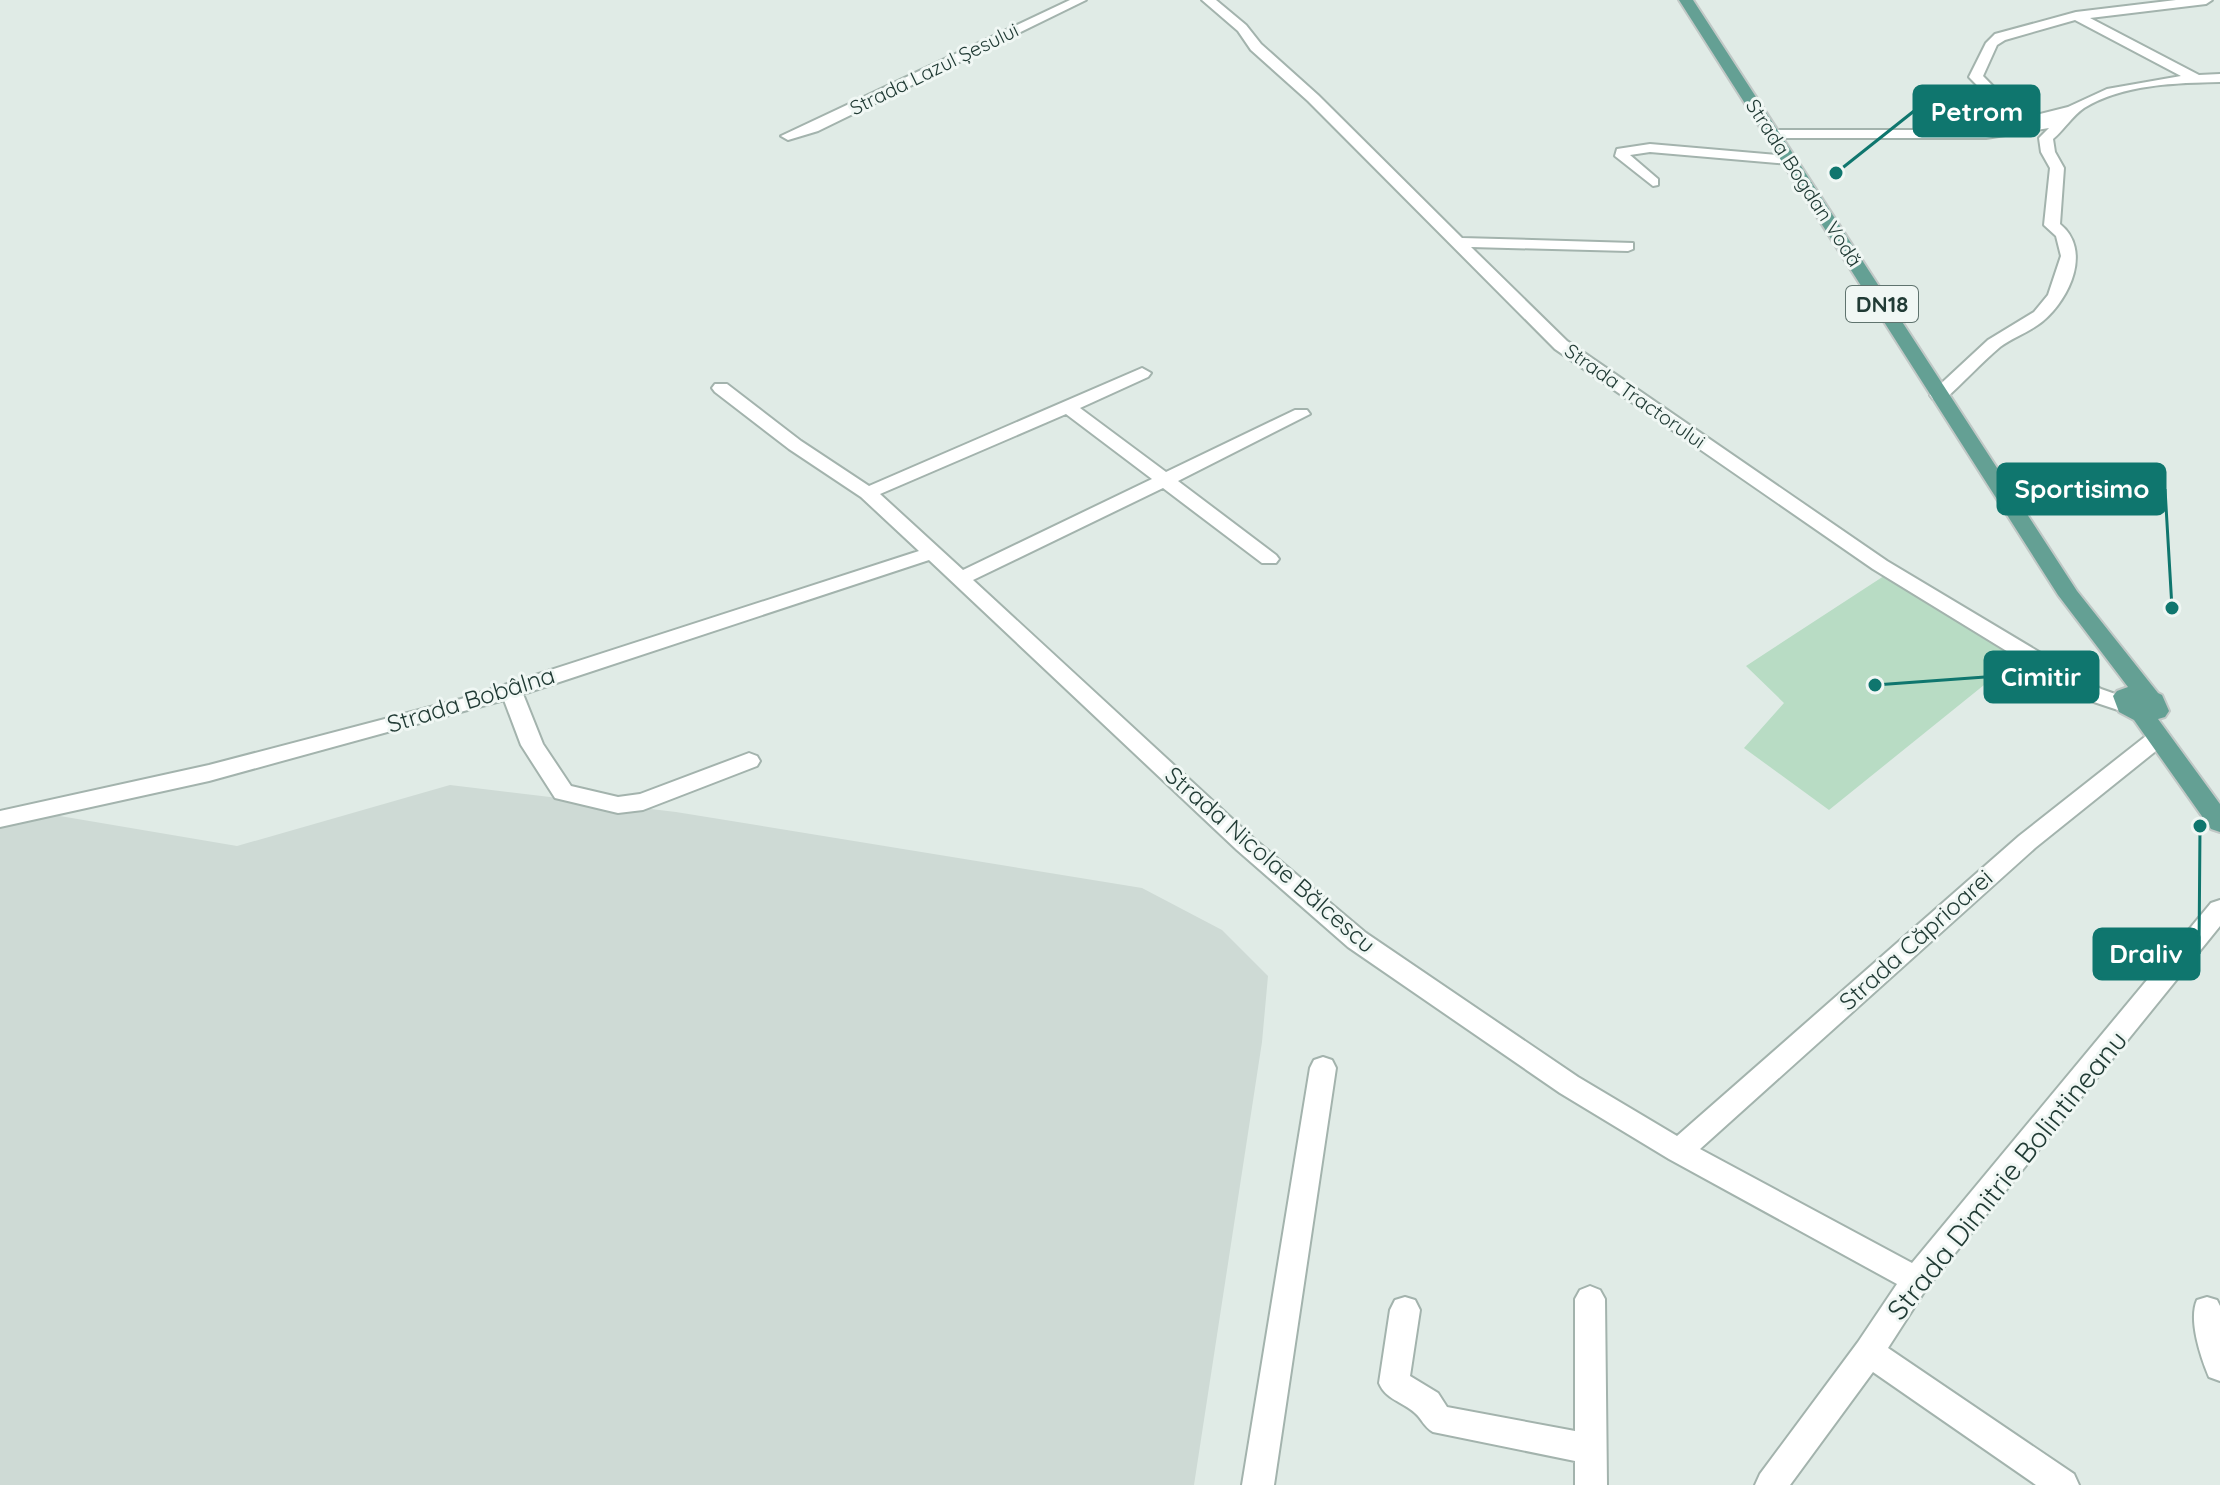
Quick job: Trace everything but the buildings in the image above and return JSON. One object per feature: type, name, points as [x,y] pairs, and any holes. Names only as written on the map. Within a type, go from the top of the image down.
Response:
[{"type":"main road","name":"Strada Bogdan Vodă","points":[[1686,0],[2142,710],[2216,814]]},
{"type":"street","name":"Strada Lazul Șesului","points":[[788,136],[813,128],[1080,0]]},
{"type":"street","name":"Strada Tractorului","points":[[1208,0],[1242,28],[1256,47],[1313,98],[1561,345],[1880,565],[2093,694],[2142,710]]},
{"type":"street","points":[[1939,395],[1998,341],[2040,315],[2058,289],[2070,258],[2067,236],[2052,225],[2057,168],[2048,144],[2023,126],[1993,96],[1976,73],[1992,43],[2000,37],[2076,16],[2206,0]]},
{"type":"street","points":[[2076,16],[2196,78]]},
{"type":"street","points":[[1776,139],[1976,133],[2010,129],[2058,120],[2100,96],[2196,78],[2220,78]]},
{"type":"street","points":[[2048,144],[2073,110]]},
{"type":"street","points":[[1976,133],[2048,144]]},
{"type":"street","points":[[1653,182],[1622,156],[1622,152],[1650,148],[1790,160]]},
{"type":"street","points":[[1455,242],[1628,246]]},
{"type":"street","points":[[868,493],[1142,373]]},
{"type":"street","name":"Strada Nicolae Bălcescu","points":[[721,388],[795,445],[868,493],[935,552],[1245,844],[1357,940],[1569,1085],[1679,1151],[1916,1280]]},
{"type":"street","points":[[1068,407],[1269,559]]},
{"type":"street","points":[[962,578],[1301,414]]},
{"type":"street","name":"Strada Bobâlna","points":[[0,819],[209,773],[467,705],[935,552]]},
{"type":"street","points":[[511,690],[532,745],[563,792],[618,805],[643,802],[749,761]]},
{"type":"street","name":"Strada Căprioarei","points":[[1679,1151],[2027,842],[2142,710]]},
{"type":"street","name":"Strada Dimitrie Bolintineanu","points":[[1771,1485],[1869,1352],[1916,1280],[2220,909]]},
{"type":"street","points":[[1258,1485],[1323,1068]]},
{"type":"street","points":[[1590,1299],[1591,1485]]},
{"type":"street","points":[[1405,1310],[1394,1383],[1427,1403],[1436,1417],[1444,1422],[1591,1449]]},
{"type":"street","points":[[2207,1310],[2220,1367]]},
{"type":"street","points":[[1869,1352],[2063,1485]]},
{"type":"shaded area","points":[[450,785],[676,812],[1142,888],[1222,930],[1268,976],[1262,1042],[1194,1485],[0,1485],[0,823],[54,815],[237,846]]},
{"type":"green space","points":[[1887,574],[2020,656],[1829,810],[1744,748],[1784,703],[1746,666]]},
{"type":"place","name":"Petrom","points":[[1836,173]]},
{"type":"place","name":"Sportisimo","points":[[2172,608]]},
{"type":"place","name":"Cimitir","points":[[1875,685]]},
{"type":"place","name":"Draliv","points":[[2200,826]]}]
